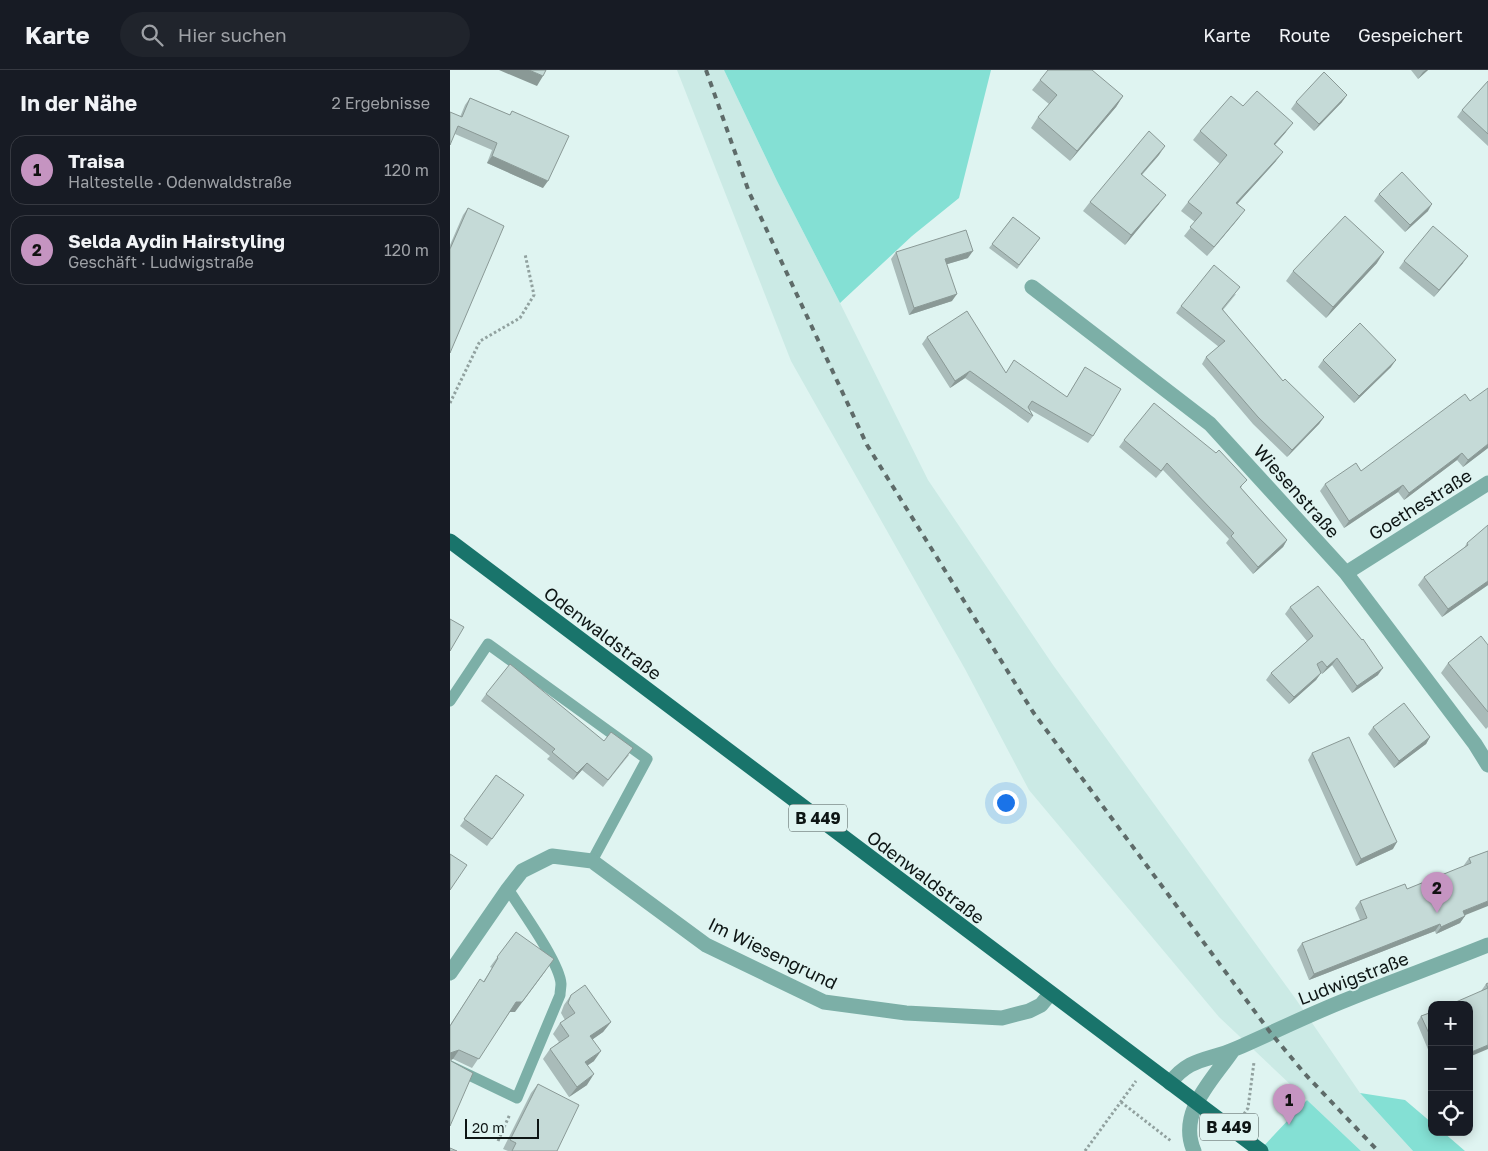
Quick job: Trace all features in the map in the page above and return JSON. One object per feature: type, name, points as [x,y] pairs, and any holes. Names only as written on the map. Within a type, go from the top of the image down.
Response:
[{"type":"main road","name":"Odenwaldstraße","points":[[450,541],[1146,1067],[1261,1151]]},
{"type":"street","name":"Wiesenstraße","points":[[1032,287],[1210,424],[1346,573],[1475,744],[1488,766]]},
{"type":"street","name":"Goethestraße","points":[[1346,573],[1488,483]]},
{"type":"street","name":"Im Wiesengrund","points":[[450,973],[522,871],[552,856],[592,861],[706,945],[824,1002],[906,1013],[1002,1018],[1029,1011],[1041,1005],[1050,994]]},
{"type":"street","name":"Ludwigstraße","points":[[1170,1083],[1180,1071],[1192,1062],[1234,1050],[1270,1032],[1347,1000],[1488,946]]},
{"type":"street","name":"Ludwigstraße","points":[[1194,1151],[1190,1138],[1189,1124],[1196,1103],[1234,1050]]},
{"type":"lane","points":[[450,700],[488,644],[647,759],[592,861]]},
{"type":"lane","points":[[450,1066],[517,1098],[560,995],[561,983],[535,930],[508,889]]},
{"type":"path","points":[[450,403],[480,341],[520,318],[534,295],[525,254]]},
{"type":"path","points":[[1235,1131],[1248,1108],[1255,1054]]},
{"type":"path","points":[[1085,1151],[1146,1067]]},
{"type":"path","points":[[498,1141],[517,1098]]},
{"type":"path","points":[[1120,1102],[1174,1143]]},
{"type":"shaded area","points":[[677,70],[724,70],[777,181],[928,480],[1053,665],[1295,998],[1360,1093],[1413,1151],[1361,1151],[1219,1017],[1029,790],[965,669],[791,361]]},
{"type":"green space","points":[[724,70],[991,70],[959,198],[912,236],[840,303],[777,181]]},
{"type":"green space","points":[[1360,1093],[1405,1100],[1428,1120],[1428,1136],[1448,1136],[1465,1151],[1413,1151]]},
{"type":"green space","points":[[1307,1100],[1361,1151],[1259,1151]]},
{"type":"building","points":[[529,70],[546,70],[543,76]]},
{"type":"building","points":[[1048,70],[1092,70],[1123,96],[1077,151],[1038,117],[1057,95],[1040,80]]},
{"type":"building","points":[[1324,72],[1347,95],[1319,124],[1296,102]]},
{"type":"building","points":[[1488,81],[1488,134],[1462,110]]},
{"type":"building","points":[[1257,91],[1293,123],[1274,144],[1283,152],[1236,203],[1245,210],[1214,247],[1190,227],[1202,213],[1188,202],[1227,155],[1200,131],[1231,96],[1243,106]]},
{"type":"building","points":[[470,98],[510,115],[512,111],[569,136],[548,181],[492,156],[497,143],[458,126],[450,145],[450,112],[462,117]]},
{"type":"building","points":[[1149,131],[1165,146],[1141,174],[1166,195],[1131,235],[1090,202]]},
{"type":"building","points":[[1402,172],[1432,204],[1410,225],[1379,194]]},
{"type":"building","points":[[468,208],[504,226],[450,353],[450,249]]},
{"type":"building","points":[[1345,216],[1384,252],[1333,307],[1293,271]]},
{"type":"building","points":[[1013,217],[1040,238],[1019,265],[992,244]]},
{"type":"building","points":[[1433,226],[1468,256],[1439,290],[1404,261]]},
{"type":"building","points":[[966,230],[973,251],[945,259],[957,294],[914,308],[896,252]]},
{"type":"building","points":[[1214,265],[1240,287],[1222,309],[1283,381],[1285,379],[1324,417],[1292,450],[1258,417],[1206,357],[1225,341],[1181,306]]},
{"type":"building","points":[[967,311],[1006,373],[1014,360],[1067,397],[1085,367],[1121,389],[1093,436],[1032,401],[1028,407],[1033,416],[970,371],[955,381],[927,337]]},
{"type":"building","points":[[1360,323],[1396,360],[1359,396],[1323,360]]},
{"type":"building","points":[[1488,388],[1488,444],[1468,460],[1462,453],[1409,493],[1403,485],[1349,521],[1325,484],[1356,463],[1361,471],[1465,394],[1470,401]]},
{"type":"building","points":[[1154,403],[1216,453],[1219,450],[1247,480],[1240,487],[1287,540],[1258,567],[1231,536],[1234,533],[1167,463],[1161,471],[1124,440]]},
{"type":"building","points":[[1488,525],[1488,581],[1448,609],[1424,577],[1468,545],[1467,543]]},
{"type":"building","points":[[1318,586],[1363,639],[1383,668],[1357,686],[1337,658],[1327,667],[1322,661],[1317,664],[1321,673],[1294,697],[1271,673],[1313,636],[1290,607]]},
{"type":"building","points":[[450,619],[464,627],[450,651]]},
{"type":"building","points":[[1481,636],[1488,645],[1488,712],[1448,663]]},
{"type":"building","points":[[510,664],[604,741],[611,732],[633,748],[608,780],[587,763],[577,773],[552,752],[555,749],[486,694]]},
{"type":"building","points":[[1404,703],[1430,737],[1399,761],[1373,727]]},
{"type":"building","points":[[1349,737],[1397,842],[1361,859],[1312,753]]},
{"type":"building","points":[[496,775],[524,795],[492,839],[464,819]]},
{"type":"building","points":[[1488,851],[1488,901],[1463,911],[1465,916],[1441,927],[1440,924],[1314,974],[1302,943],[1367,918],[1360,901],[1405,884],[1407,889],[1471,863],[1469,858]]},
{"type":"building","points":[[450,854],[467,865],[450,890]]},
{"type":"building","points":[[516,932],[554,959],[522,1002],[516,1002],[479,1059],[459,1050],[450,1053],[450,1026],[480,979],[484,982],[497,957]]},
{"type":"building","points":[[585,985],[611,1022],[590,1036],[601,1051],[585,1062],[594,1074],[577,1087],[550,1049],[569,1036],[560,1023],[575,1013],[568,1003],[571,995]]},
{"type":"building","points":[[1488,988],[1488,1045],[1473,1051],[1473,1001],[1458,1001]]},
{"type":"building","points":[[1428,1013],[1428,1031],[1421,1016]]},
{"type":"building","points":[[450,1053],[451,1061],[473,1073],[450,1126]]},
{"type":"building","points":[[538,1084],[579,1105],[557,1151],[512,1151],[516,1143],[510,1140]]},
{"type":"railway","points":[[706,70],[749,192],[867,445],[1033,712],[1270,1032],[1305,1074],[1378,1151]]},
{"type":"place","name":"Selda Aydin Hairstyling","points":[[1437,913]]},
{"type":"place","name":"Traisa","points":[[1289,1125]]}]
